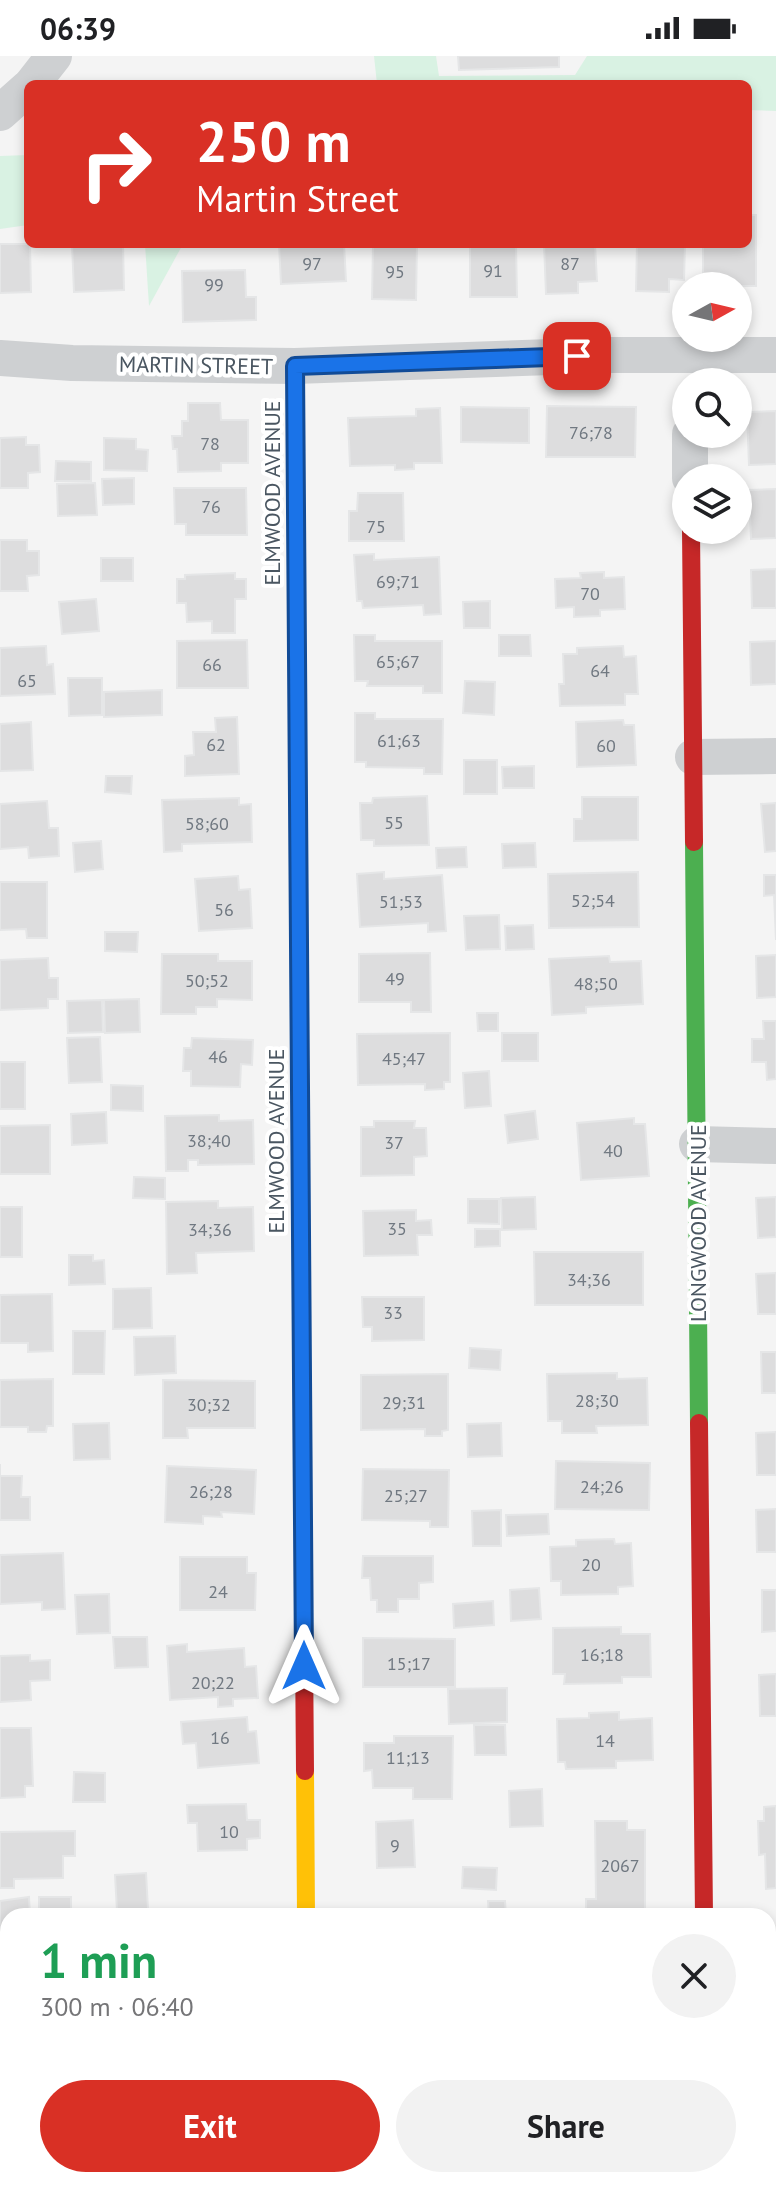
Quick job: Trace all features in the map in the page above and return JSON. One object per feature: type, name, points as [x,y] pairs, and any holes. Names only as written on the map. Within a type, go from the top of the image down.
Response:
[{"type":"street","points":[[35,80],[54,56]]},
{"type":"street","points":[[0,113],[24,91]]},
{"type":"street","name":"MARTIN STREET","points":[[0,358],[72,363],[295,366],[593,356],[689,368],[776,355]]},
{"type":"street","name":"ELMWOOD AVENUE","points":[[295,366],[306,1908]]},
{"type":"street","name":"LONGWOOD AVENUE","points":[[691,544],[704,1908]]},
{"type":"street","points":[[693,757],[776,756]]},
{"type":"street","points":[[697,1144],[776,1146]]},
{"type":"green space","points":[[374,56],[436,56],[439,76],[575,75],[587,56],[776,56],[776,111],[752,110],[752,80],[377,80]]},
{"type":"green space","points":[[24,155],[24,226],[0,229],[0,156]]},
{"type":"green space","points":[[145,248],[181,248],[149,306]]},
{"type":"building","points":[[458,56],[559,56],[559,67],[459,70]]},
{"type":"building","points":[[752,215],[756,215],[756,286],[752,286],[752,272],[703,272],[703,248],[752,248]]},
{"type":"building","points":[[0,244],[24,244],[24,248],[30,248],[31,292],[0,293]]},
{"type":"building","points":[[72,248],[123,248],[124,290],[74,292]]},
{"type":"building","points":[[279,248],[344,248],[346,281],[281,284]]},
{"type":"building","points":[[373,248],[417,248],[416,300],[372,299]]},
{"type":"building","points":[[470,248],[516,248],[517,297],[470,297]]},
{"type":"building","points":[[544,248],[595,248],[597,281],[578,282],[578,293],[546,294]]},
{"type":"building","points":[[637,248],[685,248],[684,272],[672,272],[669,292],[636,291]]},
{"type":"building","points":[[245,270],[246,297],[256,297],[256,320],[183,322],[182,271]]},
{"type":"building","points":[[188,403],[220,403],[221,420],[248,420],[248,463],[221,463],[221,471],[178,472],[177,449],[173,449],[172,436],[182,436],[182,421],[188,421]]},
{"type":"building","points":[[547,406],[636,407],[635,457],[546,457]]},
{"type":"building","points":[[461,407],[529,408],[529,443],[461,442]]},
{"type":"building","points":[[440,408],[442,463],[414,463],[414,469],[395,470],[395,465],[350,466],[348,418],[416,416],[416,409]]},
{"type":"building","points":[[776,411],[776,464],[749,464],[752,412]]},
{"type":"building","points":[[26,437],[26,445],[39,445],[40,472],[28,473],[28,488],[0,488],[0,438]]},
{"type":"building","points":[[104,438],[136,439],[136,449],[148,450],[147,471],[104,470]]},
{"type":"building","points":[[56,461],[91,462],[91,481],[55,481]]},
{"type":"building","points":[[134,478],[134,504],[103,505],[102,479]]},
{"type":"building","points":[[95,483],[97,515],[58,516],[57,484]]},
{"type":"building","points":[[174,488],[246,488],[247,535],[186,535],[186,524],[175,524]]},
{"type":"building","points":[[776,489],[776,538],[752,539],[752,490]]},
{"type":"building","points":[[358,493],[403,493],[404,541],[349,541],[349,511],[357,511]]},
{"type":"building","points":[[0,540],[27,540],[27,551],[39,551],[39,575],[27,576],[28,591],[0,591]]},
{"type":"building","points":[[374,554],[374,560],[439,557],[441,614],[424,615],[423,605],[363,608],[362,601],[357,601],[354,555]]},
{"type":"building","points":[[101,558],[133,558],[133,581],[101,581]]},
{"type":"building","points":[[776,569],[776,608],[752,608],[751,570]]},
{"type":"building","points":[[604,572],[604,578],[624,577],[625,609],[600,610],[600,616],[574,617],[574,607],[556,608],[555,579],[581,578],[580,573]]},
{"type":"building","points":[[235,573],[235,579],[246,579],[246,599],[235,599],[235,633],[212,633],[212,621],[187,622],[186,603],[177,603],[177,579],[185,579],[185,575]]},
{"type":"building","points":[[96,599],[99,631],[62,634],[59,602]]},
{"type":"building","points":[[490,601],[490,628],[464,628],[463,602]]},
{"type":"building","points":[[354,635],[375,635],[375,641],[442,641],[442,693],[423,693],[423,686],[367,686],[368,681],[355,681]]},
{"type":"building","points":[[499,635],[530,635],[531,656],[499,656]]},
{"type":"building","points":[[247,640],[248,688],[177,688],[177,641]]},
{"type":"building","points":[[776,641],[776,684],[751,685],[750,642]]},
{"type":"building","points":[[46,646],[47,665],[53,664],[55,694],[0,696],[0,648]]},
{"type":"building","points":[[623,646],[624,657],[636,656],[638,694],[625,694],[625,705],[560,706],[559,684],[564,684],[563,654],[577,654],[577,648]]},
{"type":"building","points":[[68,678],[102,678],[102,715],[69,716]]},
{"type":"building","points":[[465,681],[495,682],[494,715],[463,713]]},
{"type":"building","points":[[162,690],[162,715],[104,717],[104,692]]},
{"type":"building","points":[[355,713],[375,713],[375,719],[443,719],[442,774],[424,774],[424,768],[366,767],[366,762],[355,762]]},
{"type":"building","points":[[237,717],[239,774],[185,776],[185,756],[194,755],[193,732],[216,732],[215,718]]},
{"type":"building","points":[[623,720],[624,725],[634,725],[636,765],[577,767],[576,722]]},
{"type":"building","points":[[31,722],[33,770],[0,771],[0,724]]},
{"type":"building","points":[[464,760],[497,760],[497,794],[464,794]]},
{"type":"building","points":[[534,766],[534,788],[503,788],[502,767]]},
{"type":"building","points":[[106,776],[132,776],[131,794],[105,792]]},
{"type":"building","points":[[427,796],[429,845],[374,846],[374,840],[361,840],[360,803],[372,803],[373,798]]},
{"type":"building","points":[[582,797],[638,797],[638,840],[574,841],[574,819],[582,819]]},
{"type":"building","points":[[239,798],[239,805],[251,804],[252,842],[182,844],[182,851],[164,852],[162,800]]},
{"type":"building","points":[[47,801],[49,828],[58,828],[59,856],[29,858],[28,847],[0,849],[0,804]]},
{"type":"building","points":[[776,803],[776,851],[765,852],[761,804]]},
{"type":"building","points":[[101,841],[103,869],[75,872],[73,843]]},
{"type":"building","points":[[535,843],[536,867],[503,868],[502,844]]},
{"type":"building","points":[[466,847],[467,867],[437,868],[436,848]]},
{"type":"building","points":[[384,872],[384,879],[442,875],[446,931],[428,932],[428,923],[360,927],[357,874]]},
{"type":"building","points":[[638,872],[639,927],[549,928],[548,874]]},
{"type":"building","points":[[764,875],[776,875],[776,940],[774,895],[764,896]]},
{"type":"building","points":[[238,876],[239,890],[250,889],[252,928],[199,931],[195,879]]},
{"type":"building","points":[[0,882],[47,882],[47,938],[27,938],[26,929],[0,930]]},
{"type":"building","points":[[499,915],[500,949],[466,950],[464,916]]},
{"type":"building","points":[[533,925],[534,949],[506,950],[505,926]]},
{"type":"building","points":[[105,932],[138,932],[137,952],[105,951]]},
{"type":"building","points":[[430,953],[431,1012],[411,1012],[411,1002],[359,1002],[359,954]]},
{"type":"building","points":[[162,954],[218,954],[218,961],[252,961],[252,1000],[217,999],[217,1007],[196,1007],[196,1014],[161,1014]]},
{"type":"building","points":[[776,955],[776,997],[757,998],[756,956]]},
{"type":"building","points":[[609,956],[610,962],[641,961],[643,1004],[586,1007],[586,1013],[552,1015],[549,959]]},
{"type":"building","points":[[48,958],[49,978],[58,978],[58,999],[48,999],[48,1008],[0,1010],[0,960]]},
{"type":"building","points":[[139,999],[140,1032],[105,1033],[104,1000]]},
{"type":"building","points":[[102,1000],[103,1032],[68,1033],[67,1001]]},
{"type":"building","points":[[477,1013],[498,1013],[498,1031],[478,1031]]},
{"type":"building","points":[[763,1021],[776,1021],[776,1079],[767,1080],[766,1062],[752,1062],[752,1039],[764,1039]]},
{"type":"building","points":[[450,1033],[450,1082],[444,1082],[444,1089],[425,1090],[425,1084],[358,1085],[357,1034]]},
{"type":"building","points":[[502,1033],[538,1033],[538,1061],[502,1061]]},
{"type":"building","points":[[100,1037],[102,1082],[69,1083],[67,1038]]},
{"type":"building","points":[[192,1038],[253,1040],[252,1065],[241,1064],[240,1087],[191,1086],[191,1071],[183,1071],[184,1048],[191,1048]]},
{"type":"building","points":[[0,1062],[25,1062],[25,1109],[0,1109]]},
{"type":"building","points":[[489,1071],[491,1106],[465,1108],[463,1073]]},
{"type":"building","points":[[111,1085],[143,1086],[143,1111],[111,1110]]},
{"type":"building","points":[[535,1111],[538,1139],[508,1143],[505,1115]]},
{"type":"building","points":[[106,1112],[107,1143],[72,1145],[71,1114]]},
{"type":"building","points":[[219,1115],[219,1121],[253,1120],[254,1164],[198,1165],[198,1160],[188,1160],[188,1171],[166,1171],[165,1116]]},
{"type":"building","points":[[634,1118],[634,1124],[645,1124],[649,1176],[581,1180],[577,1123]]},
{"type":"building","points":[[374,1121],[415,1121],[414,1128],[426,1128],[427,1156],[414,1157],[414,1175],[361,1176],[361,1127],[374,1127]]},
{"type":"building","points":[[50,1125],[50,1174],[0,1174],[0,1126]]},
{"type":"building","points":[[134,1177],[165,1178],[165,1199],[133,1198]]},
{"type":"building","points":[[535,1197],[536,1229],[502,1230],[501,1198]]},
{"type":"building","points":[[776,1197],[776,1237],[758,1238],[756,1198]]},
{"type":"building","points":[[468,1199],[499,1199],[499,1224],[468,1223]]},
{"type":"building","points":[[218,1201],[218,1208],[253,1207],[254,1251],[196,1253],[197,1273],[167,1274],[166,1202]]},
{"type":"building","points":[[0,1207],[22,1207],[22,1257],[0,1257]]},
{"type":"building","points":[[416,1210],[416,1221],[431,1220],[432,1235],[417,1235],[418,1255],[364,1256],[363,1211]]},
{"type":"building","points":[[475,1229],[500,1229],[500,1246],[475,1247]]},
{"type":"building","points":[[534,1252],[643,1252],[643,1305],[535,1305]]},
{"type":"building","points":[[69,1255],[93,1255],[93,1261],[104,1260],[105,1284],[69,1285]]},
{"type":"building","points":[[776,1273],[776,1314],[758,1314],[756,1274]]},
{"type":"building","points":[[151,1288],[152,1328],[113,1329],[113,1289]]},
{"type":"building","points":[[52,1294],[53,1351],[28,1352],[28,1343],[0,1343],[0,1295]]},
{"type":"building","points":[[362,1297],[424,1297],[424,1340],[372,1341],[372,1327],[363,1327]]},
{"type":"building","points":[[73,1331],[105,1331],[104,1374],[73,1374]]},
{"type":"building","points":[[175,1336],[176,1373],[135,1375],[134,1337]]},
{"type":"building","points":[[470,1348],[501,1350],[500,1370],[469,1368]]},
{"type":"building","points":[[761,1352],[776,1352],[776,1393],[762,1393]]},
{"type":"building","points":[[617,1373],[617,1379],[647,1378],[648,1425],[596,1426],[597,1433],[562,1433],[562,1421],[548,1421],[547,1374]]},
{"type":"building","points":[[448,1374],[448,1430],[442,1431],[442,1436],[425,1436],[425,1429],[361,1430],[361,1375]]},
{"type":"building","points":[[53,1379],[53,1426],[47,1426],[46,1432],[28,1432],[28,1427],[0,1427],[0,1380]]},
{"type":"building","points":[[163,1380],[255,1381],[255,1428],[187,1428],[188,1438],[163,1438]]},
{"type":"building","points":[[109,1423],[110,1459],[74,1460],[73,1424]]},
{"type":"building","points":[[501,1423],[502,1456],[468,1457],[467,1424]]},
{"type":"building","points":[[776,1432],[776,1475],[757,1475],[756,1433]]},
{"type":"building","points":[[556,1461],[650,1463],[649,1510],[555,1509]]},
{"type":"building","points":[[167,1466],[256,1470],[254,1514],[221,1512],[222,1517],[203,1516],[203,1524],[165,1522]]},
{"type":"building","points":[[363,1469],[449,1470],[448,1527],[430,1527],[430,1521],[362,1520]]},
{"type":"building","points":[[0,1476],[22,1476],[21,1497],[30,1497],[30,1520],[0,1520]]},
{"type":"building","points":[[776,1509],[776,1552],[757,1552],[756,1510]]},
{"type":"building","points":[[501,1510],[501,1546],[473,1546],[472,1511]]},
{"type":"building","points":[[548,1514],[549,1534],[507,1536],[506,1515]]},
{"type":"building","points":[[614,1539],[615,1544],[631,1543],[633,1586],[618,1587],[618,1594],[561,1595],[561,1581],[551,1581],[550,1547],[576,1546],[576,1540]]},
{"type":"building","points":[[63,1553],[65,1609],[42,1610],[42,1602],[0,1604],[0,1555]]},
{"type":"building","points":[[363,1556],[433,1556],[433,1582],[419,1583],[419,1599],[398,1599],[398,1612],[377,1612],[377,1600],[371,1600],[370,1578],[362,1578]]},
{"type":"building","points":[[180,1557],[247,1557],[247,1573],[256,1573],[255,1610],[180,1610]]},
{"type":"building","points":[[539,1588],[541,1619],[511,1621],[510,1590]]},
{"type":"building","points":[[762,1590],[776,1590],[776,1631],[762,1632]]},
{"type":"building","points":[[109,1594],[110,1633],[77,1634],[75,1595]]},
{"type":"building","points":[[493,1601],[494,1625],[454,1628],[453,1604]]},
{"type":"building","points":[[621,1627],[621,1634],[650,1634],[651,1677],[622,1677],[622,1683],[564,1684],[565,1674],[553,1674],[553,1628]]},
{"type":"building","points":[[113,1637],[147,1637],[148,1667],[115,1668]]},
{"type":"building","points":[[363,1638],[455,1639],[455,1687],[363,1687]]},
{"type":"building","points":[[187,1644],[187,1652],[244,1648],[245,1667],[256,1666],[258,1698],[233,1699],[233,1706],[218,1707],[218,1697],[170,1700],[167,1646]]},
{"type":"building","points":[[30,1655],[30,1661],[50,1660],[50,1680],[30,1681],[31,1700],[0,1702],[0,1656]]},
{"type":"building","points":[[776,1674],[776,1716],[760,1716],[759,1675]]},
{"type":"building","points":[[507,1688],[507,1722],[449,1724],[448,1689]]},
{"type":"building","points":[[619,1712],[619,1720],[652,1718],[653,1760],[616,1761],[616,1768],[566,1769],[565,1762],[558,1762],[557,1719],[589,1718],[589,1713]]},
{"type":"building","points":[[247,1717],[248,1732],[256,1731],[259,1763],[198,1768],[196,1743],[183,1744],[181,1722]]},
{"type":"building","points":[[474,1725],[505,1725],[506,1755],[475,1755]]},
{"type":"building","points":[[0,1728],[31,1728],[33,1786],[25,1786],[25,1797],[0,1798]]},
{"type":"building","points":[[394,1736],[453,1736],[452,1799],[413,1799],[413,1788],[373,1788],[372,1770],[364,1771],[364,1743],[394,1743]]},
{"type":"building","points":[[74,1772],[105,1773],[105,1802],[73,1802]]},
{"type":"building","points":[[542,1789],[543,1826],[510,1827],[509,1791]]},
{"type":"building","points":[[246,1804],[247,1820],[260,1820],[260,1838],[247,1839],[247,1850],[198,1851],[197,1823],[188,1823],[187,1805]]},
{"type":"building","points":[[776,1806],[776,1888],[766,1889],[765,1854],[759,1855],[758,1821],[764,1821],[764,1807]]},
{"type":"building","points":[[413,1820],[415,1867],[377,1868],[376,1822]]},
{"type":"building","points":[[595,1821],[627,1821],[627,1830],[645,1830],[645,1908],[586,1908],[586,1899],[596,1899]]},
{"type":"building","points":[[75,1831],[75,1856],[63,1856],[63,1878],[14,1879],[14,1888],[0,1888],[0,1832]]},
{"type":"building","points":[[463,1867],[497,1868],[496,1890],[462,1888]]},
{"type":"building","points":[[146,1873],[148,1908],[117,1908],[115,1875]]},
{"type":"building","points":[[29,1897],[30,1908],[0,1908],[0,1901]]},
{"type":"building","points":[[39,1897],[71,1897],[71,1908],[39,1908]]},
{"type":"building","points":[[488,1901],[505,1901],[505,1908],[488,1908]]},
{"type":"traffic: fast","points":[[295,366],[298,770]]},
{"type":"traffic: fast","points":[[694,842],[699,1423]]},
{"type":"traffic: slow","points":[[298,770],[302,1393]]},
{"type":"traffic: slow","points":[[305,1771],[306,1908]]},
{"type":"traffic: jam","points":[[691,544],[694,842]]},
{"type":"traffic: jam","points":[[302,1393],[305,1771]]},
{"type":"traffic: jam","points":[[699,1423],[704,1908]]},
{"type":"route","points":[[304,1666],[295,366],[577,356]]}]
